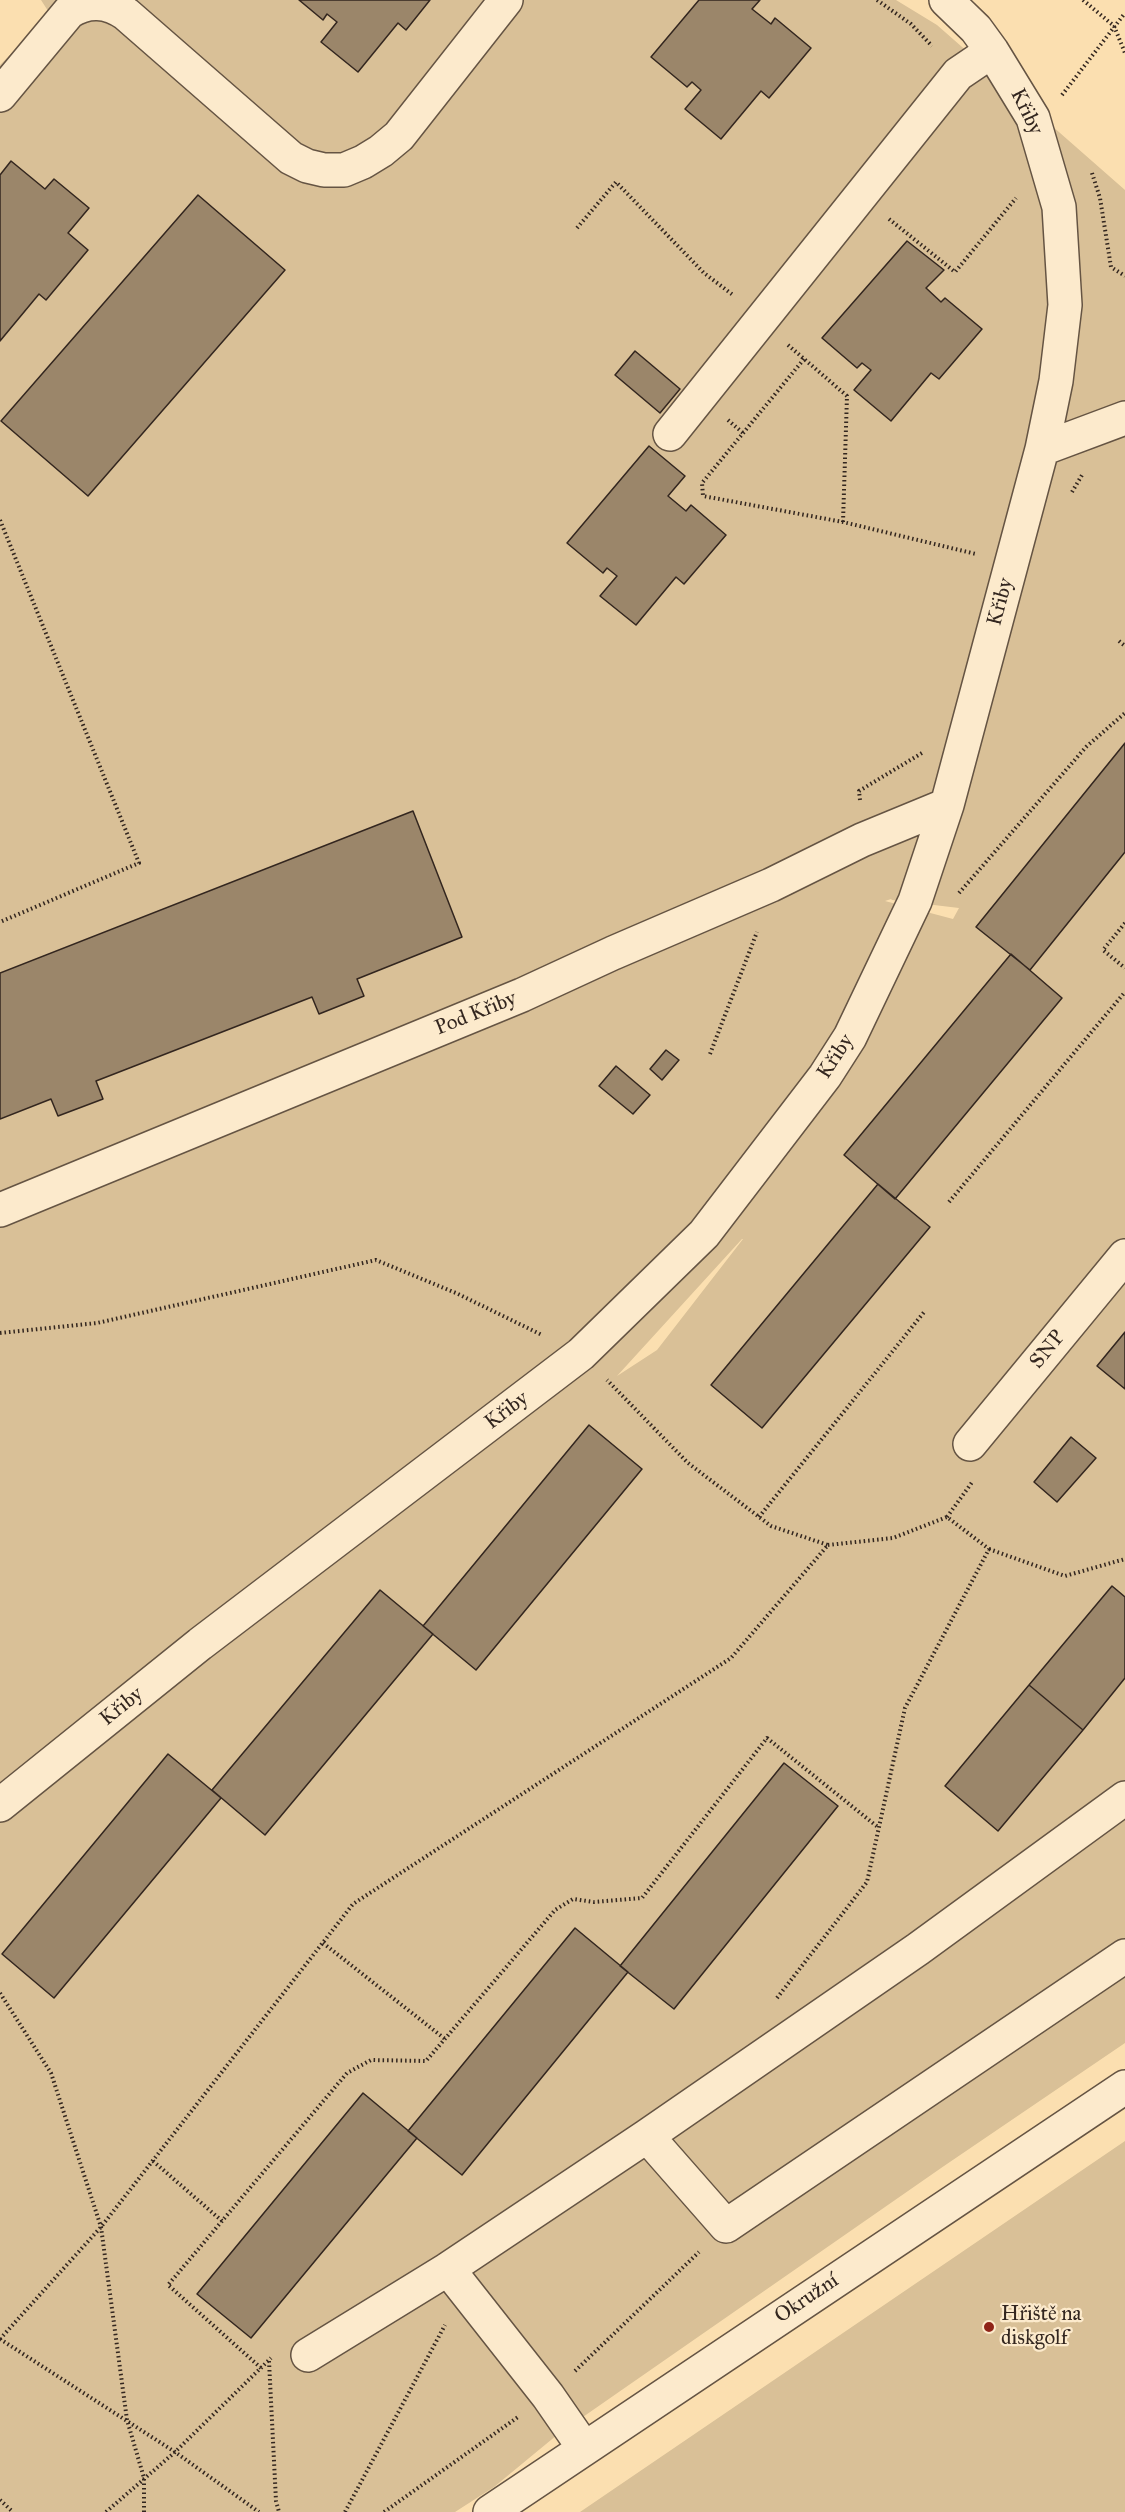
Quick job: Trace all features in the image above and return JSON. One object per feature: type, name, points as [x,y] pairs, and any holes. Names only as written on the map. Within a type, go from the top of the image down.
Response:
[{"type":"street","points":[[0,95],[69,12],[80,4],[111,4],[126,14],[291,158],[308,166],[344,170],[363,162],[399,136],[506,0]]},
{"type":"street","name":"Křiby","points":[[0,1805],[200,1644],[582,1354],[704,1234],[825,1076],[850,1036],[915,900],[947,806],[1042,449],[1056,381],[1065,305],[1059,207],[1033,118],[976,29],[946,0]]},
{"type":"street","points":[[670,434],[958,74],[992,51]]},
{"type":"street","points":[[1042,449],[1125,418]]},
{"type":"street","name":"Pod Křiby","points":[[0,1210],[522,995],[771,885],[862,840],[947,806]]},
{"type":"street","name":"SNP","points":[[970,1444],[1125,1256]]},
{"type":"street","points":[[308,2355],[456,2279],[647,2136],[918,1949],[1125,1797]]},
{"type":"street","points":[[647,2136],[726,2226],[1125,1956]]},
{"type":"street","name":"Okružní","points":[[490,2512],[1125,2087]]},
{"type":"street","points":[[456,2279],[548,2396],[584,2448]]},
{"type":"path","points":[[877,0],[911,24],[958,74]]},
{"type":"path","points":[[1083,0],[1114,26],[1125,53]]},
{"type":"path","points":[[1033,118],[1049,110],[1125,13]]},
{"type":"path","points":[[577,228],[616,182],[704,273],[847,396],[843,522]]},
{"type":"path","points":[[883,214],[955,272],[1020,193],[1023,203]]},
{"type":"path","points":[[804,359],[702,483],[703,496],[843,522],[982,555]]},
{"type":"path","points":[[0,520],[139,863],[0,922]]},
{"type":"path","points":[[1119,641],[1125,646]]},
{"type":"path","points":[[954,899],[1086,747],[1125,713]]},
{"type":"path","points":[[862,840],[859,791],[925,751]]},
{"type":"path","points":[[710,1054],[755,940],[771,885]]},
{"type":"path","points":[[1125,923],[1103,950],[1125,968]]},
{"type":"path","points":[[949,1202],[1125,992]]},
{"type":"path","points":[[0,1333],[97,1323],[376,1260],[456,1293],[582,1354],[688,1463],[771,1526],[828,1545],[893,1539],[947,1517],[989,1549],[1065,1576],[1125,1559]]},
{"type":"path","points":[[759,1517],[925,1311]]},
{"type":"path","points":[[259,2512],[175,2451],[0,2339],[101,2227],[353,1904],[731,1658],[828,1545]]},
{"type":"path","points":[[782,2043],[766,2012],[867,1882],[905,1708],[989,1549]]},
{"type":"path","points":[[261,2368],[168,2285],[347,2073],[371,2060],[426,2061],[555,1910],[573,1899],[594,1902],[642,1898],[767,1738],[879,1828]]},
{"type":"path","points":[[323,1943],[445,2038]]},
{"type":"path","points":[[0,1993],[51,2073],[101,2227],[127,2421],[144,2478],[144,2512]]},
{"type":"path","points":[[153,2161],[222,2221]]},
{"type":"path","points":[[384,2512],[548,2396],[726,2226]]},
{"type":"path","points":[[345,2512],[456,2279]]},
{"type":"path","points":[[106,2512],[175,2451],[284,2346],[296,2339],[308,2355]]},
{"type":"path","points":[[269,2361],[276,2501],[279,2512]]},
{"type":"path","points":[[0,2500],[13,2512]]},
{"type":"shaded area","points":[[41,0],[896,0],[937,25],[1125,190],[1125,2043],[557,2435],[494,2487],[455,2512],[0,2512],[0,65],[50,14]],"holes":[[[892,900],[959,908],[953,919],[885,901]],[[742,1239],[657,1350],[617,1376]]]},
{"type":"shaded area","name":"Hřiště na diskgolf","points":[[1125,2141],[1125,2512],[580,2512]]},
{"type":"building","points":[[299,0],[430,0],[406,30],[398,23],[358,72],[321,42],[337,22],[327,14],[323,20]]},
{"type":"building","points":[[699,0],[760,0],[752,9],[771,24],[775,18],[811,48],[769,98],[761,91],[721,139],[685,109],[701,90],[692,82],[687,87],[651,57]]},
{"type":"building","points":[[11,161],[45,189],[54,179],[89,208],[68,233],[88,250],[46,300],[39,294],[0,341],[0,175]]},
{"type":"building","points":[[198,195],[285,270],[88,496],[1,421]]},
{"type":"building","points":[[907,241],[944,270],[926,288],[941,302],[945,298],[982,329],[939,379],[931,373],[891,421],[854,390],[871,370],[862,363],[857,368],[822,338]]},
{"type":"building","points":[[635,351],[680,389],[660,413],[615,375]]},
{"type":"building","points":[[649,446],[685,476],[668,496],[686,511],[691,505],[726,535],[684,584],[676,577],[636,625],[600,596],[617,576],[607,568],[603,573],[567,543]]},
{"type":"building","points":[[1125,743],[1125,852],[1030,970],[976,927]]},
{"type":"building","points":[[413,811],[462,937],[357,979],[364,996],[319,1014],[312,997],[96,1081],[103,1099],[58,1116],[51,1099],[0,1119],[0,973]]},
{"type":"building","points":[[1011,954],[1062,998],[895,1199],[844,1155]]},
{"type":"building","points":[[666,1050],[679,1060],[662,1080],[650,1069]]},
{"type":"building","points":[[616,1066],[650,1095],[633,1114],[599,1086]]},
{"type":"building","points":[[878,1184],[930,1227],[762,1428],[711,1385]]},
{"type":"building","points":[[1125,1332],[1125,1389],[1097,1366]]},
{"type":"building","points":[[589,1425],[642,1469],[476,1670],[423,1626]]},
{"type":"building","points":[[1071,1437],[1096,1458],[1057,1502],[1034,1482]]},
{"type":"building","points":[[1112,1586],[1125,1597],[1125,1678],[1083,1730],[1029,1685]]},
{"type":"building","points":[[380,1590],[433,1634],[265,1835],[212,1790]]},
{"type":"building","points":[[1029,1685],[1083,1730],[998,1831],[945,1786]]},
{"type":"building","points":[[168,1754],[221,1798],[54,1998],[2,1954]]},
{"type":"building","points":[[784,1763],[838,1806],[674,2009],[620,1966]]},
{"type":"building","points":[[575,1928],[628,1972],[462,2175],[408,2131]]},
{"type":"building","points":[[363,2093],[417,2138],[251,2338],[197,2294]]},
{"type":"place","name":"Hřiště na diskgolf","points":[[989,2327]]}]
